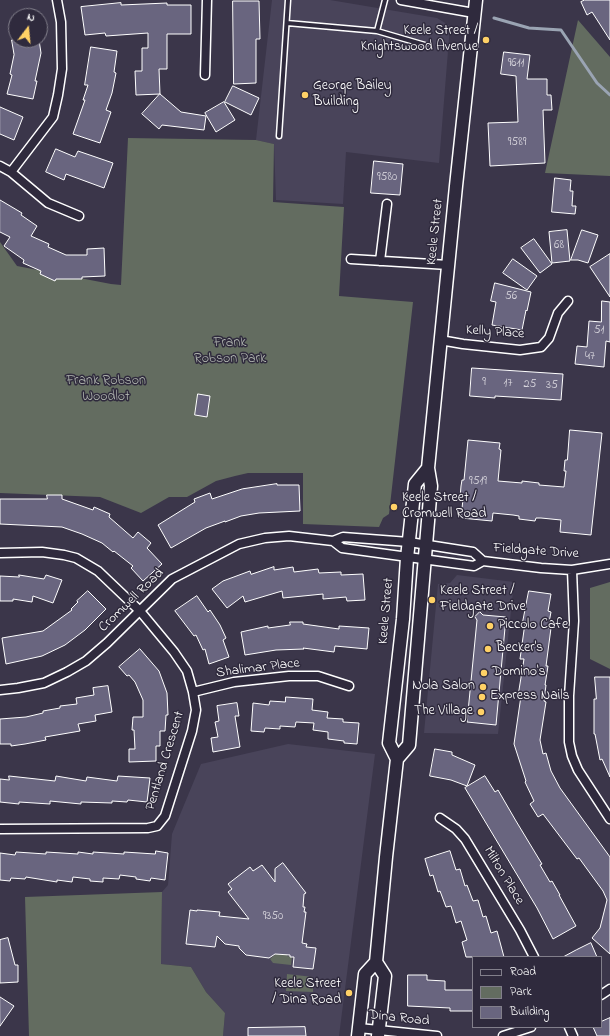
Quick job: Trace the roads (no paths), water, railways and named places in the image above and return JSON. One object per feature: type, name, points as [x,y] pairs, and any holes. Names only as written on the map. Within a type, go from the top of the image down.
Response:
[{"type":"main road","name":"Keele Street","points":[[376,962],[386,857],[398,759],[409,745],[431,486],[428,468],[476,0]]},
{"type":"main road","name":"Keele Street","points":[[398,759],[389,743],[403,619],[407,558],[415,484],[428,468]]},
{"type":"main road","points":[[358,1032],[365,974],[376,962],[385,976],[379,1034]]},
{"type":"street","points":[[11,172],[53,117],[62,69],[61,22],[57,0]]},
{"type":"street","points":[[205,75],[207,0]]},
{"type":"street","points":[[401,0],[474,13]]},
{"type":"street","points":[[0,166],[11,172],[48,203],[79,216]]},
{"type":"street","points":[[380,262],[387,204]]},
{"type":"street","points":[[351,259],[380,262],[448,265]]},
{"type":"street","name":"Kelly Place","points":[[440,340],[520,350],[540,346],[549,338],[558,313],[568,301]]},
{"type":"street","name":"Cromwell Road","points":[[0,690],[44,683],[86,661],[107,643],[172,579],[239,544],[265,538],[289,536],[333,541],[343,537],[409,542]]},
{"type":"street","name":"Cromwell Road","points":[[333,541],[342,548],[407,558]]},
{"type":"street","name":"Fieldgate Drive","points":[[409,542],[473,552],[483,561],[541,568],[572,570],[610,564]]},
{"type":"street","name":"Pentland Crescent","points":[[0,553],[42,552],[64,555],[76,558],[98,571],[140,611],[174,652],[186,671],[193,692],[196,710],[192,731],[165,816],[157,826],[148,828],[0,829]]},
{"type":"street","name":"Fieldgate Drive","points":[[407,558],[474,566],[483,561]]},
{"type":"street","points":[[572,570],[574,621],[569,696],[568,742],[578,770],[610,819]]},
{"type":"street","name":"Shalimar Place","points":[[193,692],[234,682],[289,676],[318,676],[349,686]]},
{"type":"street","name":"Milton Place","points":[[440,818],[456,829],[465,839],[520,930],[533,956]]},
{"type":"street","points":[[503,1036],[528,1028]]},
{"type":"street","name":"Dina Road","points":[[358,1032],[438,1036]]},
{"type":"lane","points":[[279,136],[288,0]]},
{"type":"lane","points":[[377,31],[385,0]]},
{"type":"lane","points":[[287,23],[377,31],[425,45]]},
{"type":"waterway","points":[[494,18],[529,28],[561,30],[597,83],[610,95]]},
{"type":"place","name":"Keele Street / Knightswood Avenue","points":[[486,40]]},
{"type":"place","name":"George Bailey Building","points":[[305,95]]},
{"type":"place","name":"Keele Street / Cromwell Road","points":[[394,507]]},
{"type":"place","name":"Keele Street / Fieldgate Drive","points":[[432,600]]},
{"type":"place","name":"Piccolo Cafe","points":[[490,626]]},
{"type":"place","name":"Becker's","points":[[488,649]]},
{"type":"place","name":"Domino's","points":[[484,673]]},
{"type":"place","name":"Nola Salon","points":[[483,687]]},
{"type":"place","name":"Express Nails","points":[[482,697]]},
{"type":"place","name":"The Village","points":[[481,712]]},
{"type":"place","name":"Keele Street / Dina Road","points":[[349,993]]},
{"type":"park label","name":"Frank Robson Park","points":[[230,352]]},
{"type":"park label","name":"Frank Robson Woodlot","points":[[106,390]]}]
